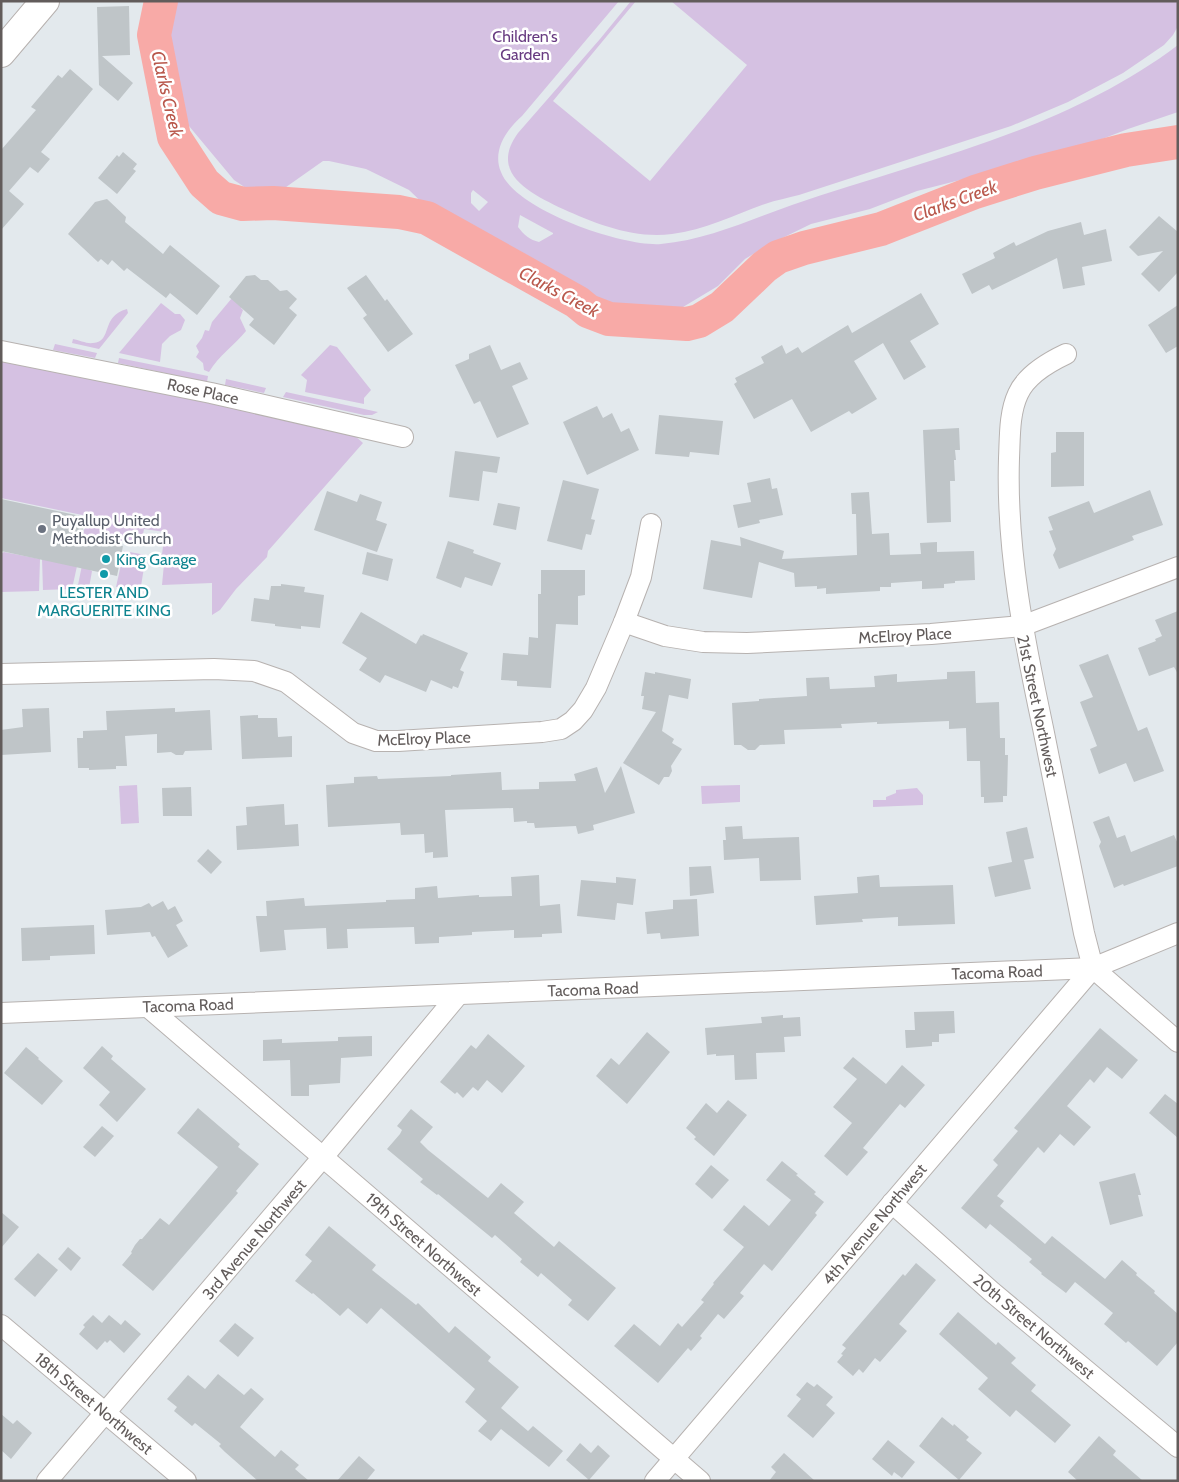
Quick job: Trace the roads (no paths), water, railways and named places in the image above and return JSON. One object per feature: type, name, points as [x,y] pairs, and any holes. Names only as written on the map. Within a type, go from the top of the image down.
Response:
[{"type":"main road","points":[[1,53],[45,1]]},
{"type":"street","name":"Rose Place","points":[[1,351],[211,393],[403,437]]},
{"type":"street","name":"21st Street Northwest","points":[[1066,354],[1050,362],[1030,378],[1018,394],[1012,415],[1008,484],[1009,512],[1022,626],[1084,933],[1093,968]]},
{"type":"street","name":"McElroy Place","points":[[1,674],[214,669],[254,671],[286,682],[348,730],[364,738],[376,741],[398,742],[542,732],[560,729],[574,720],[583,710],[605,669],[642,577],[651,524]]},
{"type":"street","name":"McElroy Place","points":[[624,622],[665,636],[704,642],[747,643],[931,634],[1022,626],[1178,567]]},
{"type":"street","name":"Tacoma Road","points":[[1,1013],[1093,968],[1178,933]]},
{"type":"street","points":[[1093,968],[1178,1042]]},
{"type":"street","name":"4th Avenue Northwest","points":[[655,1481],[1093,968]]},
{"type":"street","name":"3rd Avenue Northwest","points":[[47,1481],[323,1158],[458,995]]},
{"type":"street","name":"19th Street Northwest","points":[[148,1007],[700,1481]]},
{"type":"street","name":"20th Street Northwest","points":[[892,1203],[992,1292],[1178,1447]]},
{"type":"street","name":"18th Street Northwest","points":[[1,1325],[186,1481]]},
{"type":"waterway","name":"Clarks Creek","points":[[161,1],[154,35],[174,137],[204,183],[221,198],[243,204],[273,203],[399,212],[427,218],[577,302],[588,311],[609,319],[687,324],[699,321],[722,307],[764,267],[778,257],[804,248],[881,229],[975,192],[1035,173],[1126,150],[1178,142]]},
{"type":"place","name":"Puyallup United Methodist Church","points":[[42,529]]},
{"type":"place","name":"King Garage","points":[[106,559]]},
{"type":"place","name":"LESTER AND MARGUERITE KING","points":[[104,574]]},
{"type":"park label","name":"Children's Garden","points":[[525,45]]}]
